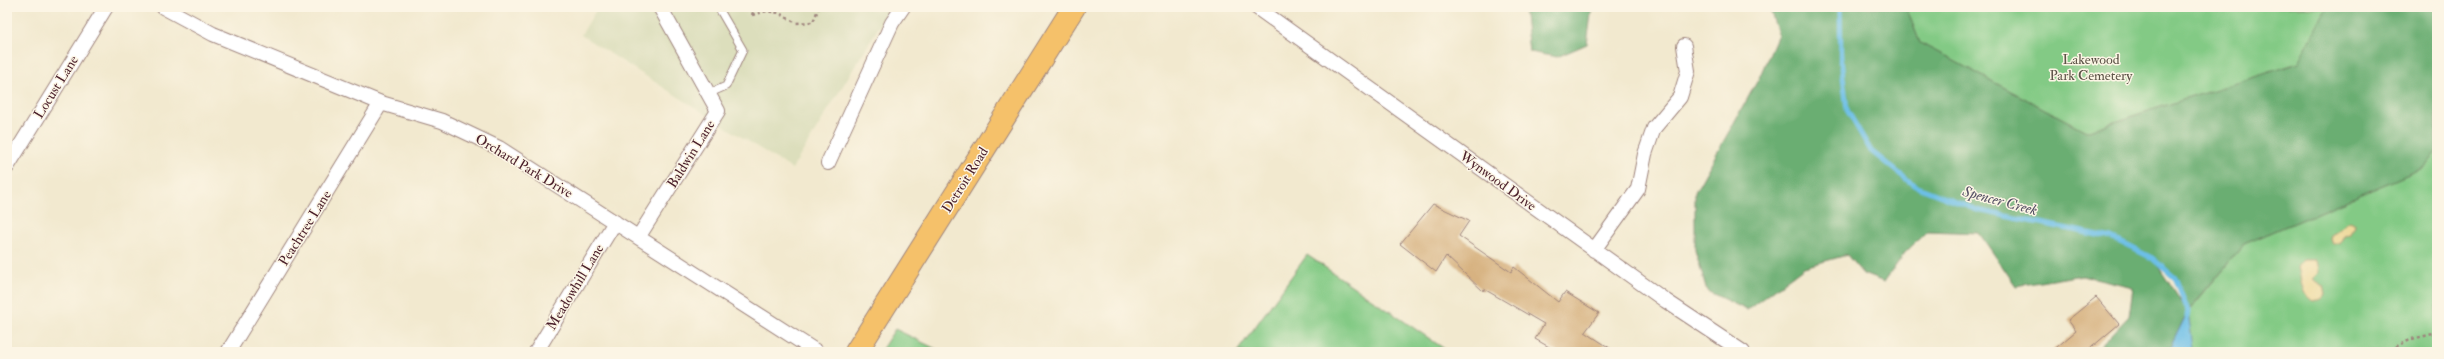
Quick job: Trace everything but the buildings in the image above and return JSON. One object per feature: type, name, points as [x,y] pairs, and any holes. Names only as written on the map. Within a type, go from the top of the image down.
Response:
[{"type":"main road","name":"Detroit Road","points":[[856,352],[1074,7]]},
{"type":"street","name":"Locust Lane","points":[[7,167],[106,7]]},
{"type":"street","name":"Orchard Park Drive","points":[[163,7],[213,34],[382,103],[442,121],[499,148],[639,236],[817,352]]},
{"type":"street","name":"Baldwin Lane","points":[[639,236],[718,111],[660,7]]},
{"type":"street","points":[[828,163],[892,23],[903,7]]},
{"type":"street","name":"Wynwood Drive","points":[[1256,7],[1594,250],[1743,352]]},
{"type":"street","points":[[1594,250],[1638,189],[1645,154],[1654,128],[1680,97],[1688,71],[1684,46]]},
{"type":"street","name":"Peachtree Lane","points":[[228,352],[382,103]]},
{"type":"street","name":"Meadowhill Lane","points":[[536,352],[615,222]]},
{"type":"lane","points":[[708,94],[726,86],[743,50],[718,7]]},
{"type":"path","points":[[755,7],[752,15],[767,11],[779,13],[796,23],[813,22],[819,7]]},
{"type":"path","points":[[2385,352],[2412,339],[2437,333]]},
{"type":"shaded area","points":[[598,7],[891,7],[792,169],[581,35]]},
{"type":"green space","points":[[1524,7],[1592,7],[1587,44],[1557,57],[1529,52]]},
{"type":"green space","points":[[1769,7],[1906,7],[1920,43],[2086,131],[2298,63],[2327,7],[2437,7],[2437,151],[2423,168],[2244,244],[2188,311],[2168,352],[2095,352],[2129,316],[2133,287],[2082,275],[2016,286],[1979,233],[1927,231],[1904,254],[1884,282],[1863,274],[1847,255],[1804,267],[1747,310],[1707,291],[1695,250],[1695,192],[1759,78],[1778,34]],"holes":[[[2154,260],[2175,278],[2186,309]]]},
{"type":"green space","name":"Lakewood Park Cemetery","points":[[1906,7],[2327,7],[2299,63],[2086,131],[1920,43]]},
{"type":"green space","points":[[2437,151],[2437,352],[2155,352],[2244,244],[2423,168]]},
{"type":"green space","points":[[1307,255],[1449,352],[1237,352]]},
{"type":"green space","points":[[895,329],[942,352],[880,352]]},
{"type":"sand","points":[[2350,221],[2354,223],[2355,226],[2349,235],[2344,236],[2340,244],[2333,244],[2330,240],[2331,235]]},
{"type":"sand","points":[[2303,260],[2315,260],[2318,265],[2319,272],[2313,279],[2324,286],[2326,294],[2323,298],[2315,302],[2307,297],[2302,287],[2298,266]]},
{"type":"water","points":[[2188,311],[2193,348],[2191,352],[2168,352]]},
{"type":"waterway","name":"Spencer Creek","points":[[1840,7],[1841,59],[1847,110],[1871,151],[1915,186],[1977,210],[2112,238],[2152,258],[2175,278],[2188,311],[2187,316]]}]
